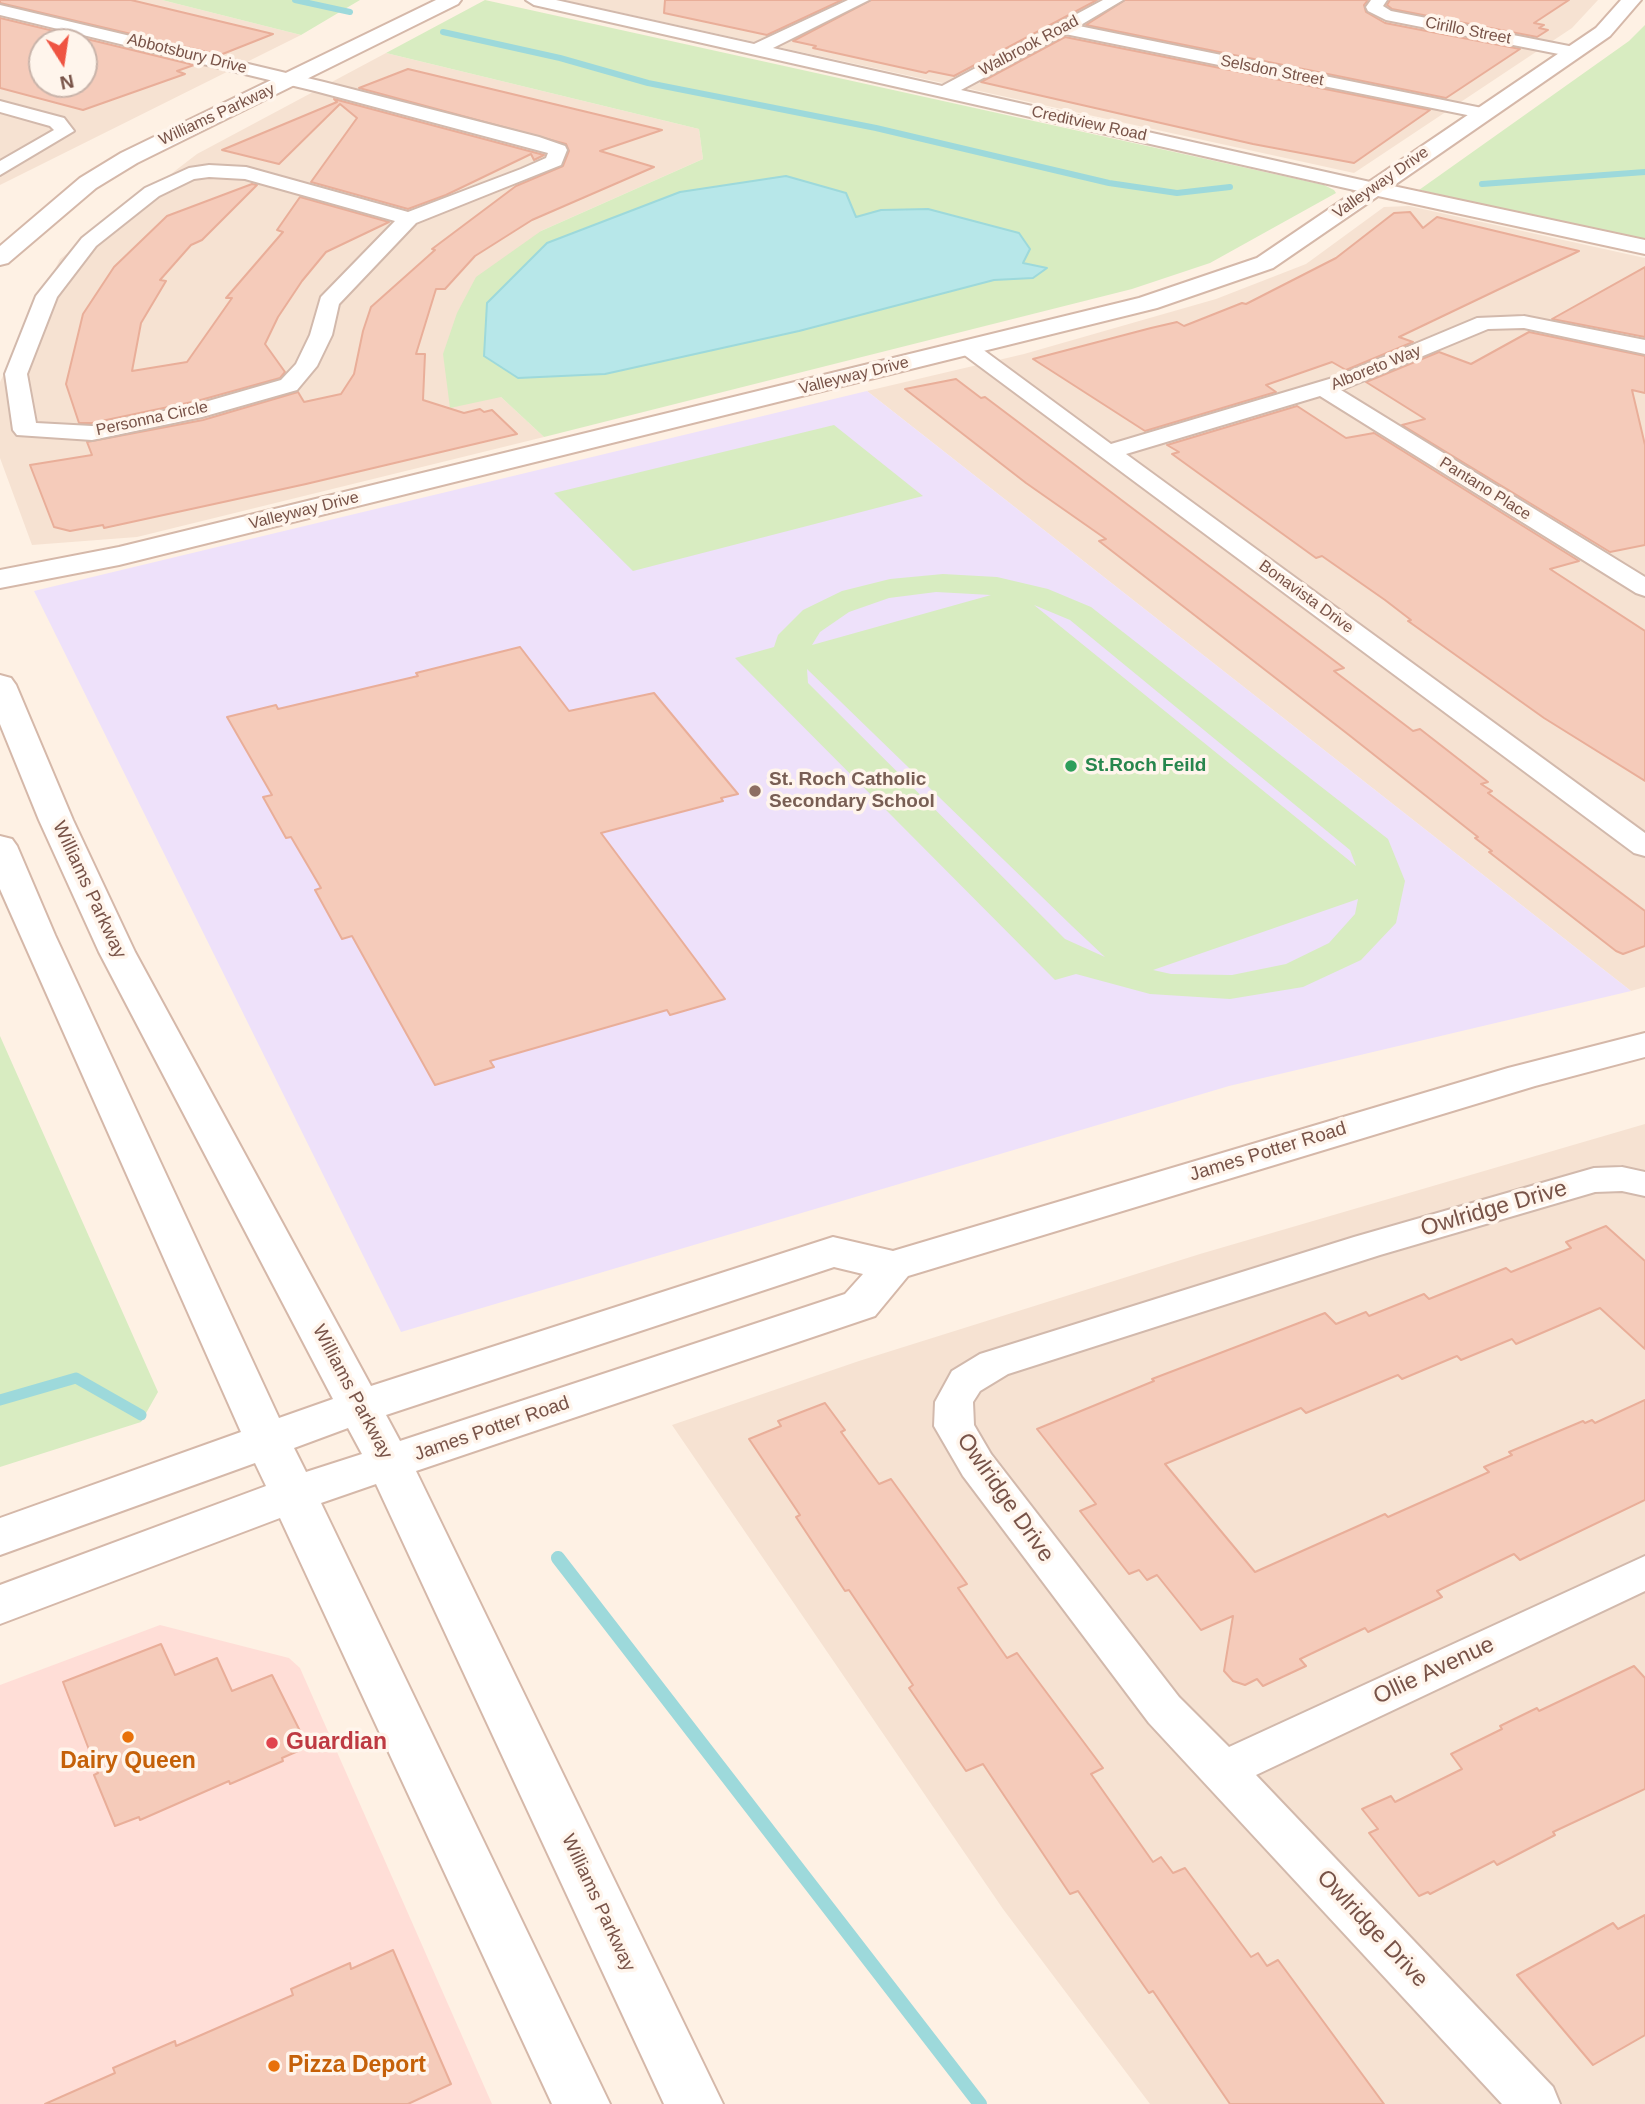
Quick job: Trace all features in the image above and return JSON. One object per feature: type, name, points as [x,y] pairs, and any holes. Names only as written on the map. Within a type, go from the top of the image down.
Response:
[{"type":"main road","name":"Williams Parkway","points":[[52,187],[106,154],[412,0]]},
{"type":"main road","name":"Williams Parkway","points":[[0,258],[88,183],[151,147],[451,0]]},
{"type":"main road","name":"Valleyway Drive","points":[[0,579],[119,556],[1148,303],[1265,263],[1609,28],[1631,0]]},
{"type":"main road","name":"Creditview Road","points":[[1372,188],[1645,247]]},
{"type":"main road","name":"Williams Parkway","points":[[0,685],[56,820],[117,952],[390,1464],[694,2104]]},
{"type":"main road","points":[[0,846],[49,961],[269,1441],[581,2104]]},
{"type":"main road","name":"James Potter Road","points":[[0,1537],[359,1408],[833,1252],[893,1266],[1509,1081],[1645,1045]]},
{"type":"main road","name":"James Potter Road","points":[[0,1605],[295,1494],[860,1305],[893,1266]]},
{"type":"street","name":"Creditview Road","points":[[534,0],[1372,188]]},
{"type":"street","points":[[756,50],[861,0]]},
{"type":"street","name":"Walbrook Road","points":[[944,92],[1115,0]]},
{"type":"street","name":"Cirillo Street","points":[[1379,0],[1374,7],[1397,18],[1573,52]]},
{"type":"street","name":"Abbotsbury Drive","points":[[0,10],[291,80]]},
{"type":"street","name":"Selsdon Street","points":[[1062,28],[1482,113]]},
{"type":"street","name":"Personna Circle","points":[[291,80],[532,141],[558,150],[554,161],[409,219],[329,302],[321,335],[306,366],[289,385],[202,410],[92,433],[25,430],[16,374],[47,296],[89,242],[152,192],[189,174],[209,171],[246,173],[409,219]]},
{"type":"street","points":[[0,106],[57,122],[65,131],[0,169]]},
{"type":"street","name":"Alboreto Way","points":[[1108,452],[1324,389],[1485,323],[1524,322],[1564,328],[1645,347]]},
{"type":"street","name":"Bonavista Drive","points":[[966,348],[1645,847]]},
{"type":"street","name":"Pantano Place","points":[[1324,389],[1642,584]]},
{"type":"street","name":"Owlridge Drive","points":[[1535,2104],[1164,1710],[977,1465],[954,1426],[954,1402],[966,1381],[994,1364],[1367,1246],[1594,1180],[1622,1179],[1645,1184]]},
{"type":"street","name":"Ollie Avenue","points":[[1223,1770],[1645,1572]]},
{"type":"shaded area","points":[[0,0],[162,0],[301,35],[0,185]]},
{"type":"shaded area","points":[[563,0],[1598,0],[1572,28],[1354,173]]},
{"type":"shaded area","points":[[386,53],[699,129],[703,159],[541,231],[501,397],[544,437],[137,537],[32,545],[0,458],[0,382],[60,259],[197,154]]},
{"type":"shaded area","points":[[1409,206],[1645,258],[1645,987],[1631,991],[867,391],[1024,354],[1216,299],[1306,264],[1384,207]]},
{"type":"shaded area","name":"St. Roch Catholic Secondary School","points":[[867,391],[1631,991],[1229,1086],[401,1332],[34,591]]},
{"type":"shaded area","points":[[1645,1124],[1645,2104],[1150,2104],[1003,1909],[672,1425],[859,1361],[1200,1254]]},
{"type":"shaded area","points":[[160,1625],[289,1658],[300,1668],[492,2104],[0,2104],[0,1685]]},
{"type":"green space","points":[[162,0],[360,0],[301,35]]},
{"type":"green space","points":[[485,0],[1324,185],[1336,193],[1210,263],[1132,289],[544,437],[501,397],[450,408],[443,354],[457,313],[476,277],[541,231],[703,159],[699,129],[386,53]]},
{"type":"green space","points":[[1645,25],[1645,240],[1419,190],[1629,41]]},
{"type":"green space","points":[[834,425],[923,496],[633,571],[554,493]]},
{"type":"green space","points":[[943,574],[997,577],[1048,589],[1091,607],[1388,839],[1405,881],[1396,923],[1361,960],[1303,987],[1230,999],[1150,994],[1076,974],[1055,980],[735,658],[774,647],[778,635],[803,610],[842,591],[890,579]],"holes":[[[936,592],[991,595],[812,645],[820,632],[849,612],[889,598]],[[1034,605],[1070,620],[1350,850],[1356,866]],[[807,669],[1105,957],[1065,939],[808,683]],[[1358,899],[1355,914],[1329,943],[1286,964],[1232,975],[1171,974],[1153,970]]]},
{"type":"green space","points":[[0,1036],[158,1392],[141,1422],[0,1467]]},
{"type":"water","points":[[786,176],[846,193],[856,217],[881,210],[928,209],[1019,233],[1030,249],[1023,263],[1047,268],[1033,278],[994,280],[799,331],[605,374],[518,378],[484,356],[487,303],[547,243],[680,192]]},
{"type":"building","points":[[0,0],[131,0],[273,34],[220,55],[0,3]]},
{"type":"building","points":[[665,0],[842,0],[767,35],[664,13]]},
{"type":"building","points":[[871,0],[1097,0],[954,76],[929,71],[926,73],[813,48],[816,46],[793,41]]},
{"type":"building","points":[[1125,0],[1368,0],[1364,5],[1366,12],[1385,23],[1520,49],[1446,98],[1086,25]]},
{"type":"building","points":[[1390,0],[1569,0],[1534,23],[1544,25],[1539,28],[1548,30],[1537,37],[1392,9],[1387,5]]},
{"type":"building","points":[[0,18],[41,28],[28,28],[28,95],[0,88]]},
{"type":"building","points":[[1065,37],[1430,110],[1354,163],[1253,144],[981,82]]},
{"type":"building","points":[[98,42],[194,65],[177,71],[185,74],[83,110],[38,98],[98,98]]},
{"type":"building","points":[[408,69],[662,130],[600,151],[654,167],[532,220],[475,256],[445,289],[436,289],[416,354],[425,354],[423,400],[464,413],[480,409],[484,412],[492,410],[517,434],[104,528],[103,525],[70,531],[54,527],[30,465],[92,455],[87,442],[203,420],[298,392],[304,402],[341,394],[354,374],[371,307],[435,250],[432,249],[516,186],[563,166],[569,151],[566,144],[359,88]]},
{"type":"building","points":[[334,99],[544,155],[534,160],[531,154],[446,195],[408,209],[311,182],[357,118],[340,104],[279,164],[222,150],[337,102]]},
{"type":"building","points":[[252,184],[257,185],[202,240],[191,245],[160,280],[166,281],[141,323],[132,371],[187,362],[232,298],[226,298],[283,232],[277,230],[300,197],[389,222],[326,252],[302,281],[278,317],[265,344],[285,372],[280,378],[197,401],[92,423],[79,423],[66,384],[83,314],[114,267],[167,216]]},
{"type":"building","points":[[1410,212],[1423,228],[1437,217],[1579,251],[1399,337],[1413,342],[1346,370],[1332,362],[1266,385],[1276,392],[1145,431],[1033,359],[1177,322],[1184,326],[1242,303],[1246,304],[1336,258],[1394,213]]},
{"type":"building","points":[[1645,267],[1645,337],[1552,319]]},
{"type":"building","points":[[1529,332],[1645,356],[1645,393],[1632,390],[1645,445],[1645,545],[1610,552],[1402,425],[1425,419],[1366,382],[1439,352],[1471,364]]},
{"type":"building","points":[[956,379],[981,398],[985,397],[1344,668],[1334,671],[1413,731],[1420,729],[1488,782],[1481,784],[1492,791],[1488,793],[1645,911],[1645,946],[1623,954],[1616,951],[1489,852],[1492,851],[1475,838],[1478,837],[1099,541],[1106,539],[1026,483],[905,389]]},
{"type":"building","points":[[1297,406],[1346,438],[1374,433],[1579,561],[1550,569],[1645,631],[1645,781],[1544,718],[1322,556],[1316,558],[1172,454],[1179,452],[1167,445]]},
{"type":"building","points":[[520,647],[569,711],[654,693],[738,794],[721,798],[723,801],[601,833],[725,999],[670,1015],[667,1010],[490,1061],[494,1067],[435,1085],[352,936],[342,939],[315,890],[321,888],[291,837],[286,838],[263,797],[272,795],[227,717],[276,705],[278,709],[418,676],[416,673]]},
{"type":"building","points":[[1606,1226],[1645,1261],[1645,1349],[1600,1308],[1516,1344],[1512,1339],[1461,1360],[1457,1356],[1402,1379],[1398,1375],[1306,1413],[1301,1408],[1165,1464],[1255,1572],[1385,1514],[1388,1517],[1489,1472],[1484,1467],[1512,1455],[1509,1452],[1583,1421],[1585,1423],[1592,1420],[1595,1423],[1645,1400],[1645,1500],[1520,1560],[1514,1554],[1437,1591],[1442,1597],[1368,1632],[1365,1628],[1300,1659],[1306,1666],[1263,1686],[1257,1679],[1245,1685],[1233,1681],[1224,1671],[1233,1616],[1201,1630],[1157,1575],[1147,1580],[1139,1570],[1129,1574],[1080,1511],[1096,1504],[1037,1429],[1154,1381],[1152,1379],[1325,1313],[1336,1324],[1366,1312],[1369,1316],[1424,1294],[1429,1299],[1506,1268],[1511,1272],[1571,1248],[1566,1242]]},
{"type":"building","points":[[825,1403],[845,1430],[841,1432],[879,1484],[891,1479],[967,1584],[958,1588],[1007,1658],[1017,1653],[1103,1768],[1091,1774],[1153,1862],[1161,1857],[1173,1873],[1185,1868],[1251,1957],[1258,1953],[1267,1966],[1278,1960],[1384,2104],[1230,2104],[1153,1991],[1149,1993],[1078,1891],[1070,1894],[983,1764],[966,1771],[909,1688],[913,1685],[796,1517],[800,1515],[749,1439],[781,1426],[778,1421]]},
{"type":"building","points":[[161,1644],[175,1675],[217,1658],[232,1691],[272,1675],[300,1731],[297,1732],[305,1748],[282,1758],[283,1761],[230,1784],[229,1781],[140,1820],[139,1817],[115,1826],[94,1775],[98,1773],[63,1682]]},
{"type":"building","points":[[1634,1666],[1645,1678],[1645,1789],[1553,1832],[1555,1835],[1497,1865],[1494,1861],[1430,1894],[1428,1892],[1419,1896],[1369,1833],[1378,1829],[1362,1809],[1391,1796],[1395,1802],[1462,1769],[1451,1754],[1537,1708],[1539,1711]]},
{"type":"building","points":[[1645,1915],[1645,2035],[1593,2065],[1517,1975],[1613,1923],[1618,1929]]},
{"type":"building","points":[[393,1950],[451,2084],[408,2104],[45,2104],[115,2073],[113,2068],[175,2041],[176,2046],[293,1995],[291,1989],[350,1963],[351,1969]]},
{"type":"waterway","points":[[295,0],[350,12]]},
{"type":"waterway","points":[[443,32],[560,58],[648,83],[876,128],[1109,183],[1177,193],[1230,187]]},
{"type":"waterway","points":[[1482,184],[1645,172]]},
{"type":"waterway","points":[[0,1400],[76,1378],[141,1415]]},
{"type":"waterway","points":[[558,1558],[980,2104]]},
{"type":"place","name":"St.Roch Feild","points":[[1071,766]]},
{"type":"place","name":"St. Roch Catholic Secondary School","points":[[755,791]]},
{"type":"place","name":"Dairy Queen","points":[[128,1737]]},
{"type":"place","name":"Guardian","points":[[272,1743]]},
{"type":"place","name":"Pizza Deport","points":[[274,2066]]}]
